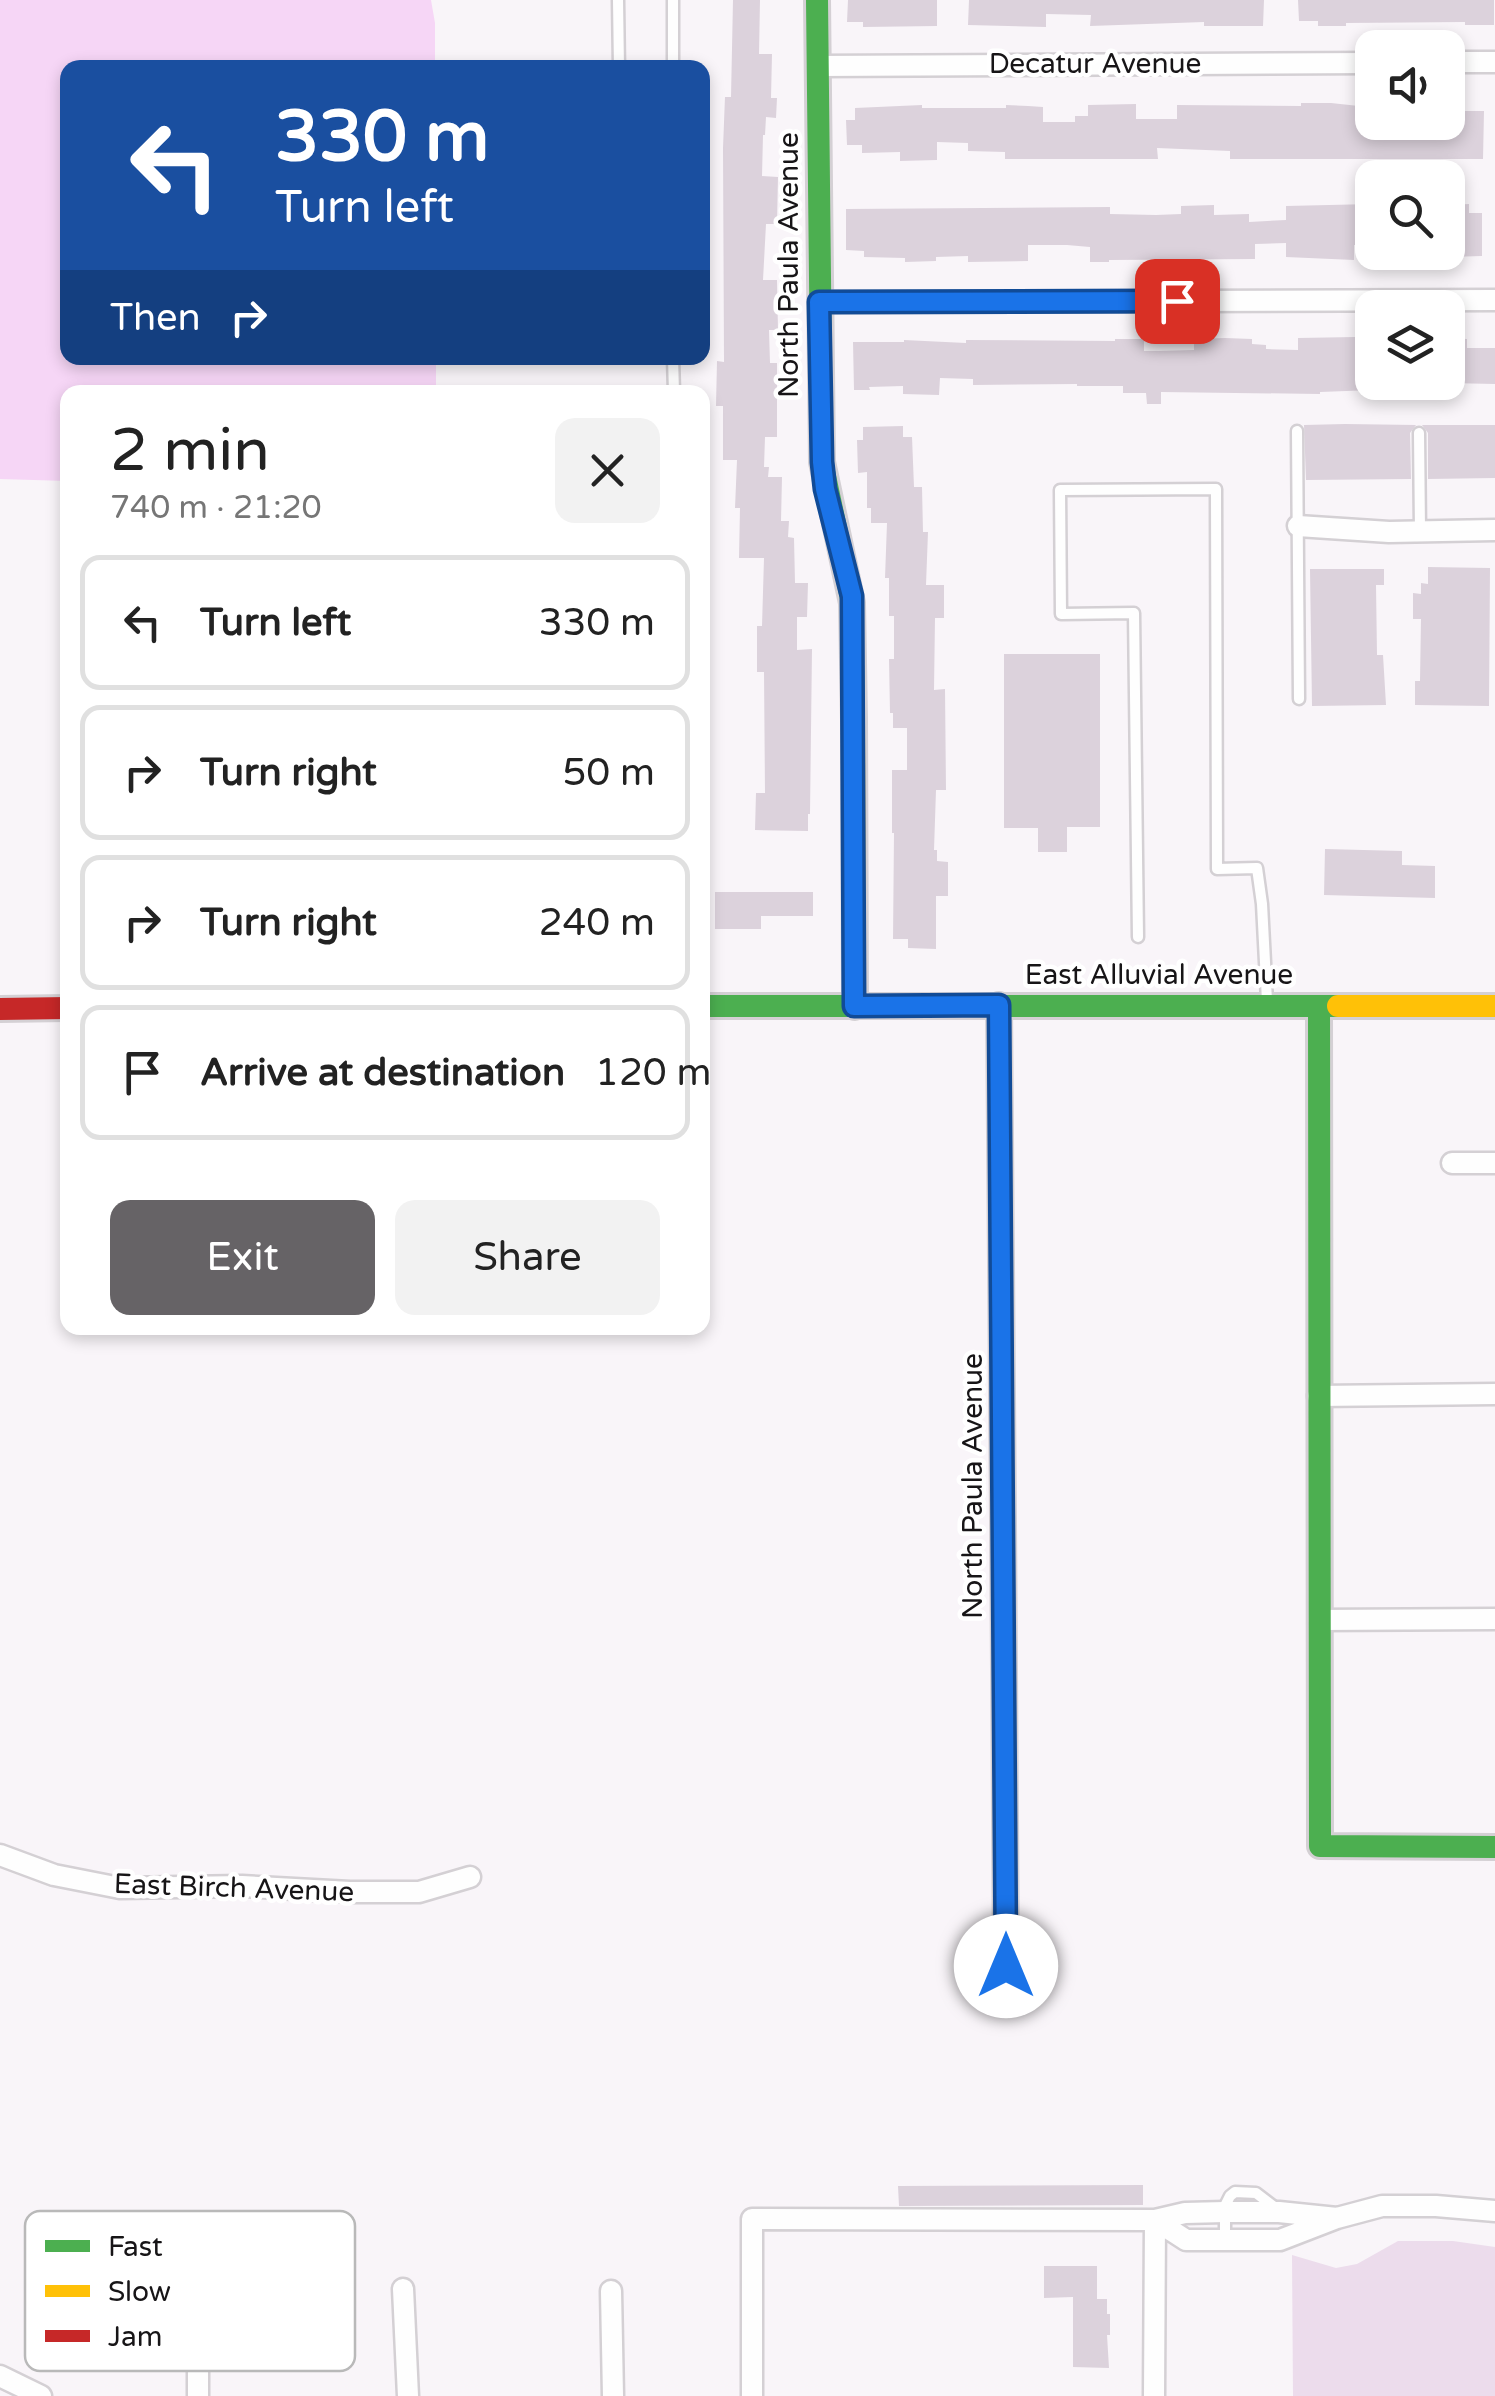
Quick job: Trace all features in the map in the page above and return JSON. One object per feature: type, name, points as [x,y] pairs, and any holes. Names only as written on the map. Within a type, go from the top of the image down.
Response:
[{"type":"street","name":"North Paula Avenue","points":[[817,0],[822,462],[853,610],[854,1006]]},
{"type":"street","name":"Decatur Avenue","points":[[818,66],[1355,62]]},
{"type":"street","points":[[1465,62],[1495,62]]},
{"type":"street","points":[[819,302],[1495,300]]},
{"type":"street","points":[[1298,526],[1420,532],[1495,530]]},
{"type":"street","name":"North Paula Avenue","points":[[999,1005],[1006,1966]]},
{"type":"street","name":"East Alluvial Avenue","points":[[710,1006],[1495,1006]]},
{"type":"street","points":[[1319,1006],[1320,1846],[1495,1848]]},
{"type":"street","points":[[0,1010],[60,1008]]},
{"type":"street","points":[[1452,1163],[1495,1163]]},
{"type":"street","points":[[1318,1396],[1495,1394]]},
{"type":"street","points":[[1319,1620],[1495,1619]]},
{"type":"street","name":"East Birch Avenue","points":[[0,1855],[54,1875],[120,1888],[242,1886],[419,1892],[470,1877]]},
{"type":"street","points":[[1155,2220],[1186,2240],[1280,2240],[1382,2206],[1495,2211]]},
{"type":"street","points":[[752,2396],[752,2219],[1155,2220],[1185,2213],[1224,2212],[1337,2218]]},
{"type":"street","points":[[1154,2396],[1155,2220]]},
{"type":"street","points":[[404,2288],[408,2396]]},
{"type":"street","points":[[611,2291],[613,2396]]},
{"type":"street","points":[[10,2386],[40,2396]]},
{"type":"lane","points":[[618,0],[619,60]]},
{"type":"lane","points":[[673,0],[673,60]]},
{"type":"lane","points":[[1297,431],[1299,699]]},
{"type":"lane","points":[[1420,433],[1420,532]]},
{"type":"lane","points":[[1138,937],[1134,614],[1061,614],[1060,490],[1216,490],[1218,869],[1257,868],[1268,1005]]},
{"type":"lane","points":[[1224,2212],[1225,2240]]},
{"type":"shaded area","points":[[0,0],[431,0],[435,60],[60,60],[60,365],[436,365],[436,385],[60,385],[60,481],[0,479]]},
{"type":"shaded area","points":[[1398,2241],[1453,2241],[1495,2247],[1495,2396],[1293,2396],[1292,2255],[1336,2268],[1357,2264]]},
{"type":"building","points":[[733,0],[760,0],[759,54],[772,54],[771,98],[777,98],[776,118],[766,117],[763,135],[762,176],[778,177],[777,224],[766,224],[763,280],[777,280],[778,330],[769,330],[770,363],[777,363],[777,437],[765,437],[764,467],[769,467],[768,477],[782,477],[781,521],[789,521],[788,537],[794,538],[795,583],[808,583],[807,617],[797,617],[797,650],[812,649],[808,831],[755,830],[756,793],[765,793],[764,672],[757,672],[764,558],[739,558],[737,460],[723,460],[723,406],[716,406],[717,361],[724,362],[723,148],[725,97],[731,97]]},
{"type":"building","points":[[848,0],[937,0],[937,26],[863,27],[863,22],[847,22]]},
{"type":"building","points":[[969,0],[1264,0],[1263,26],[1204,26],[1204,22],[1090,26],[1091,15],[1046,14],[1046,27],[968,25]]},
{"type":"building","points":[[1298,0],[1494,0],[1494,25],[1465,22],[1318,26],[1318,21],[1299,21]]},
{"type":"building","points":[[1136,104],[1136,119],[1177,119],[1177,105],[1355,106],[1355,140],[1465,140],[1465,111],[1484,111],[1483,159],[1230,159],[1230,151],[1157,148],[1158,159],[1005,159],[1005,152],[968,151],[968,143],[937,142],[937,160],[900,161],[900,152],[862,153],[862,145],[847,145],[846,120],[855,120],[855,108],[1028,106],[1043,107],[1043,122],[1075,122],[1075,116],[1088,116],[1088,105]]},
{"type":"building","points":[[1355,204],[1354,260],[1286,257],[1286,243],[1255,244],[1255,259],[1109,262],[1090,262],[1090,247],[1067,245],[1028,245],[1028,261],[968,262],[968,256],[905,262],[905,258],[864,257],[864,251],[846,250],[846,209],[1110,207],[1110,214],[1156,215],[1181,214],[1181,206],[1214,205],[1214,215],[1249,214],[1249,222],[1286,220],[1286,206]]},
{"type":"building","points":[[1465,204],[1469,204],[1469,213],[1482,213],[1482,256],[1465,256]]},
{"type":"building","points":[[1355,337],[1355,391],[1320,394],[1161,392],[1161,404],[1147,404],[1146,393],[1123,393],[1123,386],[973,385],[973,379],[940,378],[939,395],[903,394],[903,386],[854,390],[853,342],[1144,339],[1144,351],[1160,351],[1194,350],[1194,339],[1225,338],[1252,339],[1252,344],[1266,345],[1266,349],[1298,350],[1298,338]]},
{"type":"building","points":[[1465,339],[1467,348],[1495,348],[1495,384],[1465,383]]},
{"type":"building","points":[[1304,425],[1416,425],[1410,433],[1411,479],[1306,480]]},
{"type":"building","points":[[1422,425],[1495,425],[1495,478],[1428,479],[1428,433]]},
{"type":"building","points":[[903,426],[903,437],[912,437],[914,487],[922,487],[923,532],[928,532],[926,585],[944,585],[944,618],[935,618],[934,690],[945,689],[946,790],[936,790],[934,850],[937,861],[948,862],[948,896],[936,896],[936,949],[908,948],[908,939],[893,939],[892,770],[907,770],[907,728],[893,728],[890,713],[889,659],[894,659],[894,616],[889,616],[889,578],[885,578],[887,523],[871,523],[867,472],[858,473],[857,440],[863,440],[863,427]]},
{"type":"building","points":[[1428,567],[1490,568],[1489,706],[1415,705],[1415,681],[1420,681],[1421,619],[1413,619],[1413,593],[1421,594],[1421,583],[1428,584]]},
{"type":"building","points":[[1310,569],[1384,569],[1384,585],[1376,585],[1377,655],[1383,655],[1386,705],[1312,706]]},
{"type":"building","points":[[1004,654],[1100,654],[1100,827],[1067,827],[1067,852],[1038,852],[1038,828],[1004,828]]},
{"type":"building","points":[[1325,849],[1402,851],[1402,865],[1435,866],[1435,898],[1324,895]]},
{"type":"building","points":[[715,892],[813,892],[813,916],[761,916],[761,929],[715,929]]},
{"type":"building","points":[[1143,2185],[1143,2205],[899,2206],[898,2186]]},
{"type":"building","points":[[1044,2266],[1097,2266],[1097,2299],[1107,2299],[1110,2314],[1109,2368],[1073,2367],[1073,2297],[1044,2298]]},
{"type":"traffic: fast","points":[[817,0],[822,462],[852,603],[854,720]]},
{"type":"traffic: fast","points":[[999,1005],[1003,1522]]},
{"type":"traffic: fast","points":[[710,1006],[1338,1006]]},
{"type":"traffic: fast","points":[[1319,1006],[1320,1846],[1495,1847]]},
{"type":"traffic: slow","points":[[854,720],[855,1007]]},
{"type":"traffic: slow","points":[[1338,1006],[1495,1006]]},
{"type":"traffic: slow","points":[[1003,1522],[1006,1966]]},
{"type":"traffic: jam","points":[[0,1009],[60,1008]]},
{"type":"route","points":[[1006,1966],[999,1005],[854,1006],[852,596],[825,489],[820,433],[819,302],[1177,301]]}]
